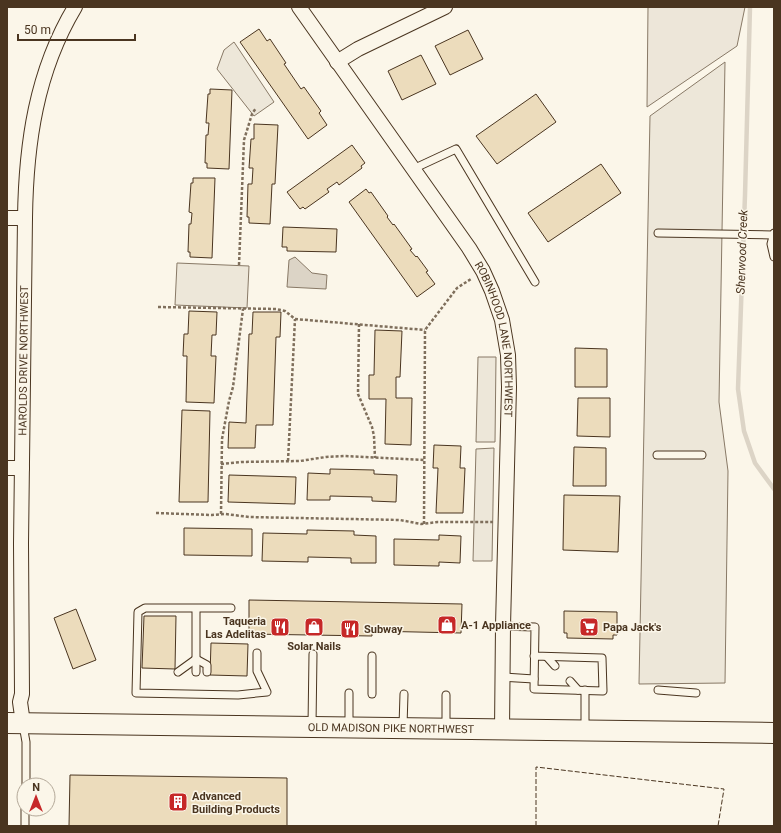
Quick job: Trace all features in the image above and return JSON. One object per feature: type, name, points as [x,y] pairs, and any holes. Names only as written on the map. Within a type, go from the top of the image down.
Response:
[{"type":"main road","name":"OLD MADISON PIKE NORTHWEST","points":[[15,723],[774,733]]},
{"type":"street","name":"HAROLDS DRIVE NORTHWEST","points":[[15,723],[22,694],[22,468],[27,158],[42,81],[54,47],[75,7]]},
{"type":"street","name":"ROBINHOOD LANE NORTHWEST","points":[[299,7],[469,248],[483,271],[502,320],[508,349],[509,388],[502,730]]},
{"type":"street","points":[[337,62],[358,49],[445,7]]},
{"type":"street","points":[[7,218],[25,218]]},
{"type":"street","points":[[7,468],[22,468]]},
{"type":"lane","points":[[413,169],[456,149],[535,282]]},
{"type":"lane","points":[[658,233],[773,234],[772,244],[774,257]]},
{"type":"lane","points":[[657,455],[702,455]]},
{"type":"lane","points":[[231,608],[145,608],[138,612],[136,693],[196,691],[238,695],[268,692],[256,670],[257,652]]},
{"type":"lane","points":[[196,609],[196,672]]},
{"type":"lane","points":[[503,626],[535,628],[534,656],[534,689],[603,691],[602,658],[534,656]]},
{"type":"lane","points":[[312,727],[313,654]]},
{"type":"lane","points":[[372,656],[372,694]]},
{"type":"lane","points":[[547,657],[555,666]]},
{"type":"lane","points":[[178,672],[196,659]]},
{"type":"lane","points":[[196,659],[207,665],[207,672]]},
{"type":"lane","points":[[502,677],[534,679]]},
{"type":"lane","points":[[570,681],[582,690],[585,730]]},
{"type":"lane","points":[[658,690],[696,693]]},
{"type":"lane","points":[[349,728],[350,693]]},
{"type":"lane","points":[[403,728],[404,694]]},
{"type":"lane","points":[[446,695],[446,729]]},
{"type":"lane","points":[[15,723],[26,742],[26,777]]},
{"type":"path","points":[[239,265],[244,140],[252,114],[256,108]]},
{"type":"path","points":[[424,524],[425,330],[457,288],[483,271]]},
{"type":"path","points":[[158,307],[280,310],[285,311],[295,319],[425,330]]},
{"type":"path","points":[[221,514],[222,439],[229,401],[234,387],[243,309]]},
{"type":"path","points":[[288,461],[295,319]]},
{"type":"path","points":[[359,324],[358,394],[360,403],[372,427],[375,458]]},
{"type":"path","points":[[221,464],[288,461],[344,456],[424,460]]},
{"type":"path","points":[[156,513],[400,520],[424,524],[438,522],[506,522]]},
{"type":"shaded area","points":[[648,7],[745,7],[737,46],[647,107]]},
{"type":"shaded area","points":[[234,42],[274,102],[254,116],[217,69],[224,50]]},
{"type":"shaded area","points":[[725,62],[719,402],[728,471],[725,683],[639,684],[650,116]]},
{"type":"shaded area","points":[[295,257],[312,273],[327,275],[326,289],[287,287],[289,260]]},
{"type":"shaded area","points":[[177,263],[249,266],[247,308],[175,305]]},
{"type":"shaded area","points":[[478,357],[496,357],[495,442],[476,442]]},
{"type":"shaded area","points":[[494,448],[492,561],[473,561],[476,449]]},
{"type":"building","points":[[259,29],[267,41],[270,39],[286,63],[284,64],[301,89],[304,87],[321,111],[319,113],[327,125],[308,139],[240,42]]},
{"type":"building","points":[[468,30],[483,59],[450,75],[435,46]]},
{"type":"building","points":[[421,55],[436,84],[402,100],[388,71]]},
{"type":"building","points":[[210,89],[232,90],[229,169],[207,168],[207,163],[205,163],[206,135],[208,135],[209,123],[206,123],[208,94],[210,94]]},
{"type":"building","points":[[536,94],[556,122],[497,164],[476,136]]},
{"type":"building","points":[[254,124],[278,125],[275,184],[272,184],[270,224],[249,223],[249,217],[247,217],[248,184],[252,184],[253,168],[249,168],[251,139],[254,139]]},
{"type":"building","points":[[352,145],[365,163],[361,166],[362,168],[339,185],[337,182],[327,189],[329,192],[305,209],[303,207],[300,209],[287,192]]},
{"type":"building","points":[[601,164],[621,193],[548,242],[528,213]]},
{"type":"building","points":[[193,178],[215,178],[212,258],[190,257],[190,252],[188,252],[189,224],[191,224],[192,213],[189,212],[191,183],[193,183]]},
{"type":"building","points":[[366,189],[369,193],[371,192],[388,216],[387,217],[393,225],[394,224],[412,249],[410,250],[416,257],[417,256],[428,271],[426,272],[435,284],[417,297],[349,202]]},
{"type":"building","points":[[283,227],[337,229],[336,252],[287,251],[287,247],[282,247]]},
{"type":"building","points":[[189,311],[217,312],[216,335],[212,335],[211,356],[216,356],[214,403],[186,402],[187,356],[183,356],[184,334],[188,334]]},
{"type":"building","points":[[253,312],[281,312],[280,337],[276,337],[273,425],[256,425],[255,448],[228,448],[229,422],[246,423],[249,334],[252,334]]},
{"type":"building","points":[[375,330],[402,331],[400,377],[396,377],[396,398],[412,398],[411,445],[385,444],[386,399],[369,399],[369,375],[374,375]]},
{"type":"building","points":[[575,348],[607,349],[607,387],[575,387]]},
{"type":"building","points":[[578,398],[610,398],[610,437],[577,436]]},
{"type":"building","points":[[182,410],[210,411],[208,502],[179,502]]},
{"type":"building","points":[[434,445],[461,446],[460,468],[465,468],[463,513],[436,513],[438,468],[433,468]]},
{"type":"building","points":[[574,447],[606,448],[606,486],[573,486]]},
{"type":"building","points":[[330,469],[374,470],[374,474],[397,475],[396,502],[372,501],[372,497],[330,496],[330,500],[307,500],[308,473],[330,474]]},
{"type":"building","points":[[229,475],[296,477],[295,504],[228,502]]},
{"type":"building","points":[[564,495],[620,496],[618,552],[563,550]]},
{"type":"building","points":[[184,528],[252,529],[252,556],[184,555]]},
{"type":"building","points":[[307,530],[354,531],[354,535],[376,536],[376,563],[351,563],[351,558],[308,557],[308,562],[262,561],[263,533],[307,534]]},
{"type":"building","points":[[439,535],[461,536],[460,563],[439,562],[439,566],[394,565],[394,539],[439,540]]},
{"type":"building","points":[[249,600],[462,604],[461,633],[372,631],[372,636],[249,634]]},
{"type":"building","points":[[76,609],[96,660],[73,669],[54,618]]},
{"type":"building","points":[[564,611],[617,612],[617,635],[613,635],[613,639],[567,638],[567,633],[564,633]]},
{"type":"building","points":[[144,616],[176,616],[175,669],[142,668]]},
{"type":"building","points":[[211,643],[248,644],[247,676],[210,675]]},
{"type":"building","name":"Advanced Building Products","points":[[70,775],[287,778],[287,826],[69,826]]},
{"type":"waterway","name":"Sherwood Creek","points":[[750,7],[738,389],[744,431],[755,463],[774,489]]},
{"type":"fence","points":[[536,826],[536,767],[724,789],[718,826]]},
{"type":"place","name":"A-1 Appliance","points":[[447,625]]},
{"type":"place","name":"Taqueria Las Adelitas","points":[[280,627]]},
{"type":"place","name":"Solar Nails","points":[[314,627]]},
{"type":"place","name":"Papa Jack's","points":[[589,627]]},
{"type":"place","name":"Subway","points":[[350,629]]},
{"type":"place","name":"Advanced Building Products","points":[[178,802]]}]
